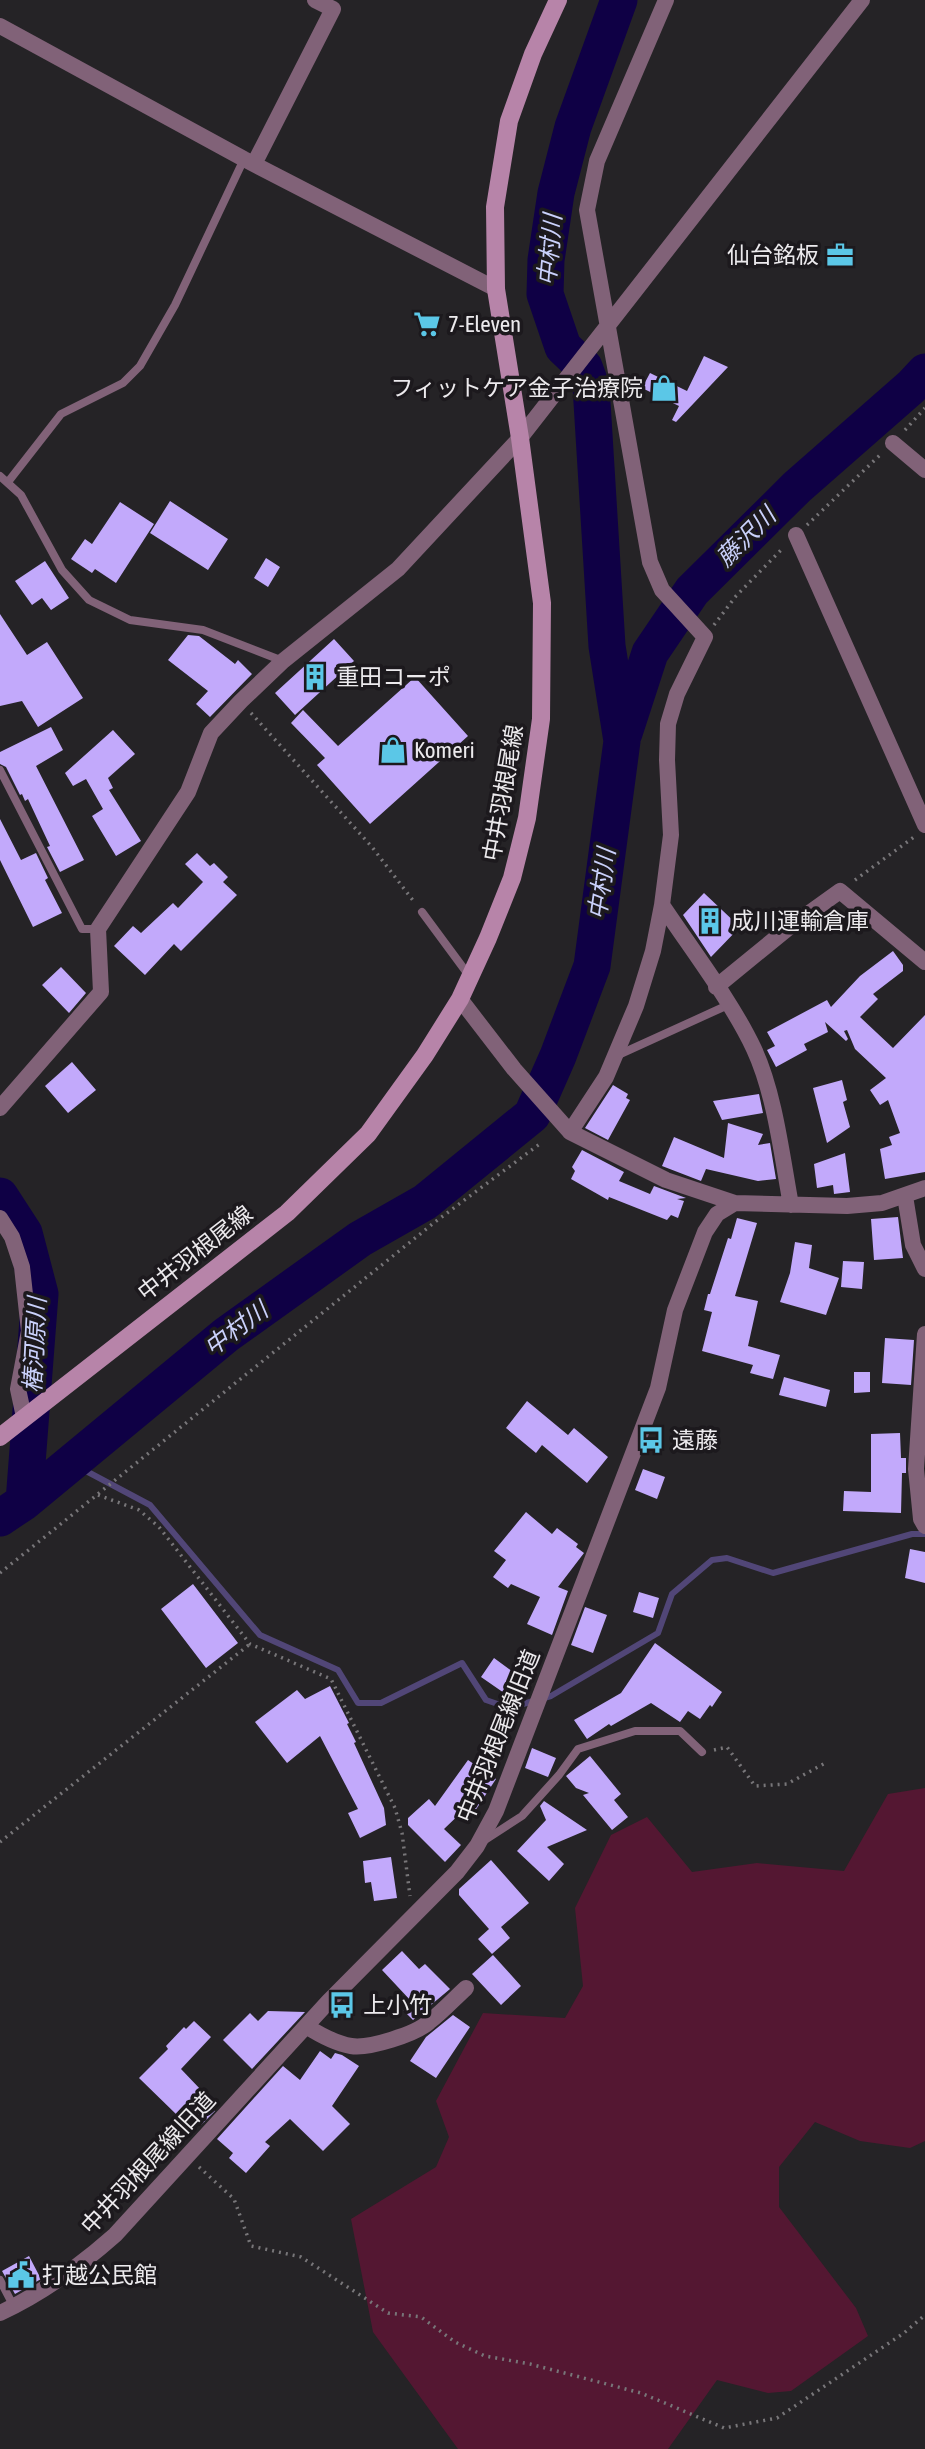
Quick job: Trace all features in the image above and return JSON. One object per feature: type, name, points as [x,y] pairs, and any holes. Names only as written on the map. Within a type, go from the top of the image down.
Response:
[{"type":"main road","name":"中井羽根尾線","points":[[0,1437],[287,1213],[368,1134],[425,1055],[460,999],[512,878],[527,818],[541,719],[542,603],[520,438],[496,289],[495,207],[509,121],[533,54],[558,0]]},
{"type":"street","points":[[249,161],[333,9],[315,0]]},
{"type":"street","points":[[566,1128],[606,1077],[636,1006],[653,951],[671,835],[668,724],[677,694],[705,637],[662,590],[650,562],[605,329],[587,210],[597,161],[666,0]]},
{"type":"street","points":[[0,1108],[101,992],[98,929],[188,792],[211,733],[283,661],[398,569],[520,438],[862,0]]},
{"type":"street","points":[[0,26],[249,161],[496,289]]},
{"type":"street","points":[[893,443],[925,470]]},
{"type":"street","points":[[796,535],[920,831]]},
{"type":"street","points":[[716,987],[839,891],[925,962]]},
{"type":"street","points":[[662,905],[755,1050],[774,1111],[791,1205]]},
{"type":"street","points":[[460,999],[514,1069],[566,1128],[666,1180],[736,1203],[791,1205],[870,1204],[925,1188]]},
{"type":"street","points":[[905,1196],[913,1245],[925,1269]]},
{"type":"street","name":"中井羽根尾線旧道","points":[[7,2310],[44,2290],[115,2235],[306,2026],[457,1872],[477,1846],[496,1811],[658,1388],[675,1310],[705,1232],[718,1214],[736,1203]]},
{"type":"street","points":[[0,1218],[12,1237],[22,1267],[29,1331],[18,1389],[24,1417]]},
{"type":"street","points":[[925,1334],[916,1469],[921,1519],[925,1525]]},
{"type":"street","points":[[306,2026],[327,2039],[354,2047],[371,2044],[400,2036],[427,2024],[466,1988]]},
{"type":"lane","points":[[8,482],[61,414],[123,383],[140,366],[175,305],[249,161]]},
{"type":"lane","points":[[0,476],[21,495],[62,570],[89,600],[130,620],[203,630],[283,661]]},
{"type":"lane","points":[[0,769],[82,929],[98,929]]},
{"type":"lane","points":[[422,912],[470,977]]},
{"type":"lane","points":[[615,1057],[728,1005]]},
{"type":"lane","points":[[477,1846],[522,1816],[578,1749],[635,1731],[680,1731],[702,1752]]},
{"type":"lane","points":[[0,2280],[7,2310]]},
{"type":"path","points":[[705,637],[736,596],[893,443],[925,408]]},
{"type":"path","points":[[241,701],[372,847],[422,912]]},
{"type":"path","points":[[839,891],[920,831]]},
{"type":"path","points":[[0,1573],[435,1222],[541,1143]]},
{"type":"path","points":[[98,1495],[139,1510],[159,1527],[250,1644],[331,1679],[395,1808],[402,1833],[413,1919]]},
{"type":"path","points":[[0,1842],[250,1644]]},
{"type":"path","points":[[702,1752],[727,1747],[755,1786],[787,1784],[827,1762]]},
{"type":"path","points":[[187,2156],[234,2199],[251,2246],[301,2256],[388,2313],[421,2318],[455,2342],[485,2357],[530,2364],[641,2393],[724,2428],[777,2417],[904,2333],[925,2315]]},
{"type":"shaded area","points":[[925,1788],[925,2141],[910,2148],[860,2141],[815,2122],[779,2167],[779,2207],[856,2308],[868,2336],[791,2391],[768,2393],[717,2380],[668,2449],[458,2449],[373,2332],[351,2219],[436,2167],[449,2137],[436,2101],[483,2013],[565,2018],[583,1986],[575,1908],[611,1835],[647,1817],[692,1872],[757,1863],[844,1871],[888,1794]]},
{"type":"building","points":[[704,356],[728,367],[676,422],[672,420],[679,406],[642,388],[650,373],[687,391]]},
{"type":"building","points":[[170,501],[228,539],[208,570],[150,533]]},
{"type":"building","points":[[120,502],[154,524],[116,583],[95,569],[92,573],[71,559],[85,539],[92,544]]},
{"type":"building","points":[[266,558],[280,567],[268,587],[254,578]]},
{"type":"building","points":[[45,561],[69,598],[51,610],[42,598],[32,605],[15,581]]},
{"type":"building","points":[[0,614],[27,655],[47,642],[83,698],[38,727],[22,701],[0,706]]},
{"type":"building","points":[[188,635],[199,636],[235,664],[238,660],[252,674],[210,717],[196,704],[208,691],[168,660]]},
{"type":"building","name":"重田コーポ","points":[[334,639],[354,661],[295,715],[275,693]]},
{"type":"building","name":"Komeri","points":[[415,677],[468,736],[370,824],[317,765],[325,758],[291,723],[303,710],[338,746]]},
{"type":"building","points":[[51,727],[63,750],[36,766],[84,860],[60,872],[28,799],[25,801],[22,794],[20,795],[6,767],[0,764],[0,752]]},
{"type":"building","points":[[113,730],[135,754],[108,778],[113,788],[109,790],[141,841],[116,856],[92,816],[103,809],[86,779],[73,786],[65,773]]},
{"type":"building","points":[[0,819],[21,860],[36,853],[48,878],[45,880],[62,913],[33,927],[0,860]]},
{"type":"building","points":[[197,853],[210,866],[214,863],[228,877],[223,882],[237,895],[181,951],[174,944],[145,975],[114,946],[133,926],[141,933],[173,903],[178,908],[203,882],[185,864]]},
{"type":"building","name":"成川運輸倉庫","points":[[704,893],[740,927],[711,957],[683,915]]},
{"type":"building","points":[[893,951],[903,965],[903,971],[873,994],[878,999],[860,1017],[893,1048],[925,1015],[925,1172],[885,1179],[880,1149],[892,1145],[889,1137],[900,1133],[888,1100],[880,1105],[870,1090],[886,1078],[855,1049],[847,1030],[844,1031],[848,1039],[846,1041],[825,1022],[828,1032],[804,1044],[807,1050],[776,1067],[767,1050],[775,1046],[767,1032],[827,1000],[831,1007],[860,976]]},
{"type":"building","points":[[61,967],[86,993],[69,1013],[42,985]]},
{"type":"building","points":[[72,1062],[96,1090],[68,1113],[45,1086]]},
{"type":"building","points":[[842,1080],[847,1100],[843,1102],[850,1127],[827,1143],[813,1088]]},
{"type":"building","points":[[613,1085],[628,1094],[626,1098],[630,1100],[608,1140],[585,1128]]},
{"type":"building","points":[[759,1094],[763,1113],[722,1120],[713,1101]]},
{"type":"building","points":[[728,1123],[763,1134],[758,1145],[770,1143],[776,1179],[758,1181],[706,1169],[701,1181],[662,1166],[674,1137],[724,1158]]},
{"type":"building","points":[[582,1150],[624,1172],[619,1181],[650,1194],[654,1186],[686,1198],[677,1199],[684,1201],[678,1218],[671,1215],[667,1220],[609,1197],[608,1200],[571,1179],[575,1171],[572,1167]]},
{"type":"building","points":[[845,1153],[850,1192],[834,1194],[833,1185],[817,1188],[814,1164]]},
{"type":"building","points":[[898,1217],[903,1258],[874,1260],[871,1219]]},
{"type":"building","points":[[737,1218],[757,1223],[735,1296],[758,1301],[748,1346],[780,1355],[773,1379],[750,1373],[753,1365],[702,1351],[712,1312],[704,1310],[708,1294]]},
{"type":"building","points":[[795,1242],[812,1245],[809,1268],[839,1278],[826,1315],[780,1302],[790,1273]]},
{"type":"building","points":[[843,1261],[864,1262],[862,1289],[841,1287]]},
{"type":"building","points":[[885,1338],[914,1340],[911,1385],[882,1383]]},
{"type":"building","points":[[854,1372],[870,1372],[870,1392],[854,1393]]},
{"type":"building","points":[[784,1377],[830,1390],[826,1407],[779,1395]]},
{"type":"building","points":[[527,1401],[568,1435],[574,1428],[608,1457],[587,1483],[542,1445],[536,1453],[506,1428]]},
{"type":"building","points":[[900,1433],[901,1458],[906,1458],[906,1473],[902,1473],[901,1513],[843,1511],[844,1491],[871,1492],[871,1434]]},
{"type":"building","points":[[643,1469],[665,1477],[657,1499],[635,1490]]},
{"type":"building","points":[[526,1512],[552,1534],[557,1528],[578,1544],[576,1547],[584,1553],[558,1587],[568,1591],[552,1635],[527,1624],[540,1597],[511,1584],[508,1588],[493,1577],[506,1560],[494,1551]]},
{"type":"building","points":[[910,1549],[925,1552],[925,1583],[905,1578]]},
{"type":"building","points":[[193,1584],[238,1643],[206,1668],[161,1609]]},
{"type":"building","points":[[639,1592],[659,1598],[653,1618],[633,1612]]},
{"type":"building","points":[[585,1607],[607,1615],[593,1653],[571,1645]]},
{"type":"building","points":[[655,1643],[722,1692],[712,1707],[710,1705],[700,1719],[688,1711],[680,1722],[651,1703],[611,1726],[609,1724],[587,1739],[574,1720],[621,1693]]},
{"type":"building","points":[[494,1658],[520,1677],[507,1695],[481,1677]]},
{"type":"building","points":[[330,1686],[349,1723],[347,1724],[356,1742],[354,1743],[384,1808],[386,1825],[360,1838],[348,1813],[358,1809],[320,1736],[287,1763],[255,1722],[297,1690],[305,1699]]},
{"type":"building","points":[[532,1748],[556,1758],[548,1777],[525,1768]]},
{"type":"building","points":[[590,1756],[621,1794],[614,1800],[628,1817],[612,1830],[583,1795],[589,1793],[576,1788],[566,1776]]},
{"type":"building","points":[[468,1760],[496,1779],[475,1811],[468,1806],[444,1829],[461,1845],[445,1862],[408,1825],[408,1818],[429,1799],[435,1806]]},
{"type":"building","points":[[544,1801],[587,1830],[547,1847],[564,1864],[549,1881],[517,1851],[546,1820],[540,1806]]},
{"type":"building","points":[[391,1857],[397,1898],[374,1901],[371,1882],[365,1883],[363,1861]]},
{"type":"building","points":[[491,1860],[529,1903],[501,1927],[510,1938],[492,1954],[478,1939],[489,1929],[459,1895],[459,1889]]},
{"type":"building","points":[[402,1951],[419,1969],[425,1964],[450,1989],[413,2020],[403,2010],[411,2001],[382,1970]]},
{"type":"building","points":[[493,1955],[521,1986],[501,2005],[472,1974]]},
{"type":"building","points":[[268,2011],[305,2012],[252,2069],[223,2040],[250,2013],[258,2021]]},
{"type":"building","points":[[453,2015],[470,2027],[436,2078],[410,2061],[426,2037]]},
{"type":"building","points":[[194,2021],[211,2037],[181,2069],[202,2091],[197,2096],[215,2111],[201,2125],[182,2111],[178,2116],[139,2078],[168,2049],[166,2046],[184,2027],[186,2029]]},
{"type":"building","points":[[320,2051],[331,2059],[335,2053],[342,2055],[359,2066],[332,2106],[350,2124],[323,2151],[290,2119],[265,2142],[270,2146],[246,2173],[229,2158],[233,2153],[217,2139],[283,2066],[300,2080]]},
{"type":"building","name":"打越公民館","points":[[29,2256],[41,2279],[15,2294],[2,2271]]},
{"type":"waterway","name":"中村川","points":[[0,1518],[24,1502],[226,1335],[360,1239],[425,1202],[532,1115],[558,1056],[592,966],[622,741],[607,646],[591,386],[584,367],[563,347],[545,294],[546,260],[556,193],[573,127],[619,0]]},
{"type":"waterway","name":"藤沢川","points":[[624,733],[650,653],[692,591],[797,487],[925,372]]},
{"type":"waterway","name":"椿河原川","points":[[0,1196],[24,1233],[40,1294],[24,1502]]},
{"type":"waterway","points":[[71,1463],[150,1505],[260,1635],[338,1670],[358,1703],[381,1703],[462,1663],[486,1700],[509,1708],[551,1696],[658,1633],[672,1594],[712,1560],[727,1558],[773,1573],[912,1534],[925,1534]]},
{"type":"place","name":"仙台銘板","points":[[840,255]]},
{"type":"place","name":"7-Eleven","points":[[427,324]]},
{"type":"place","name":"フィットケア金子治療院","points":[[664,388]]},
{"type":"place","name":"重田コーポ","points":[[315,677]]},
{"type":"place","name":"Komeri","points":[[393,750]]},
{"type":"place","name":"成川運輸倉庫","points":[[710,921]]},
{"type":"place","name":"遠藤","points":[[651,1440]]},
{"type":"place","name":"上小竹","points":[[342,2005]]},
{"type":"place","name":"打越公民館","points":[[21,2275]]}]
